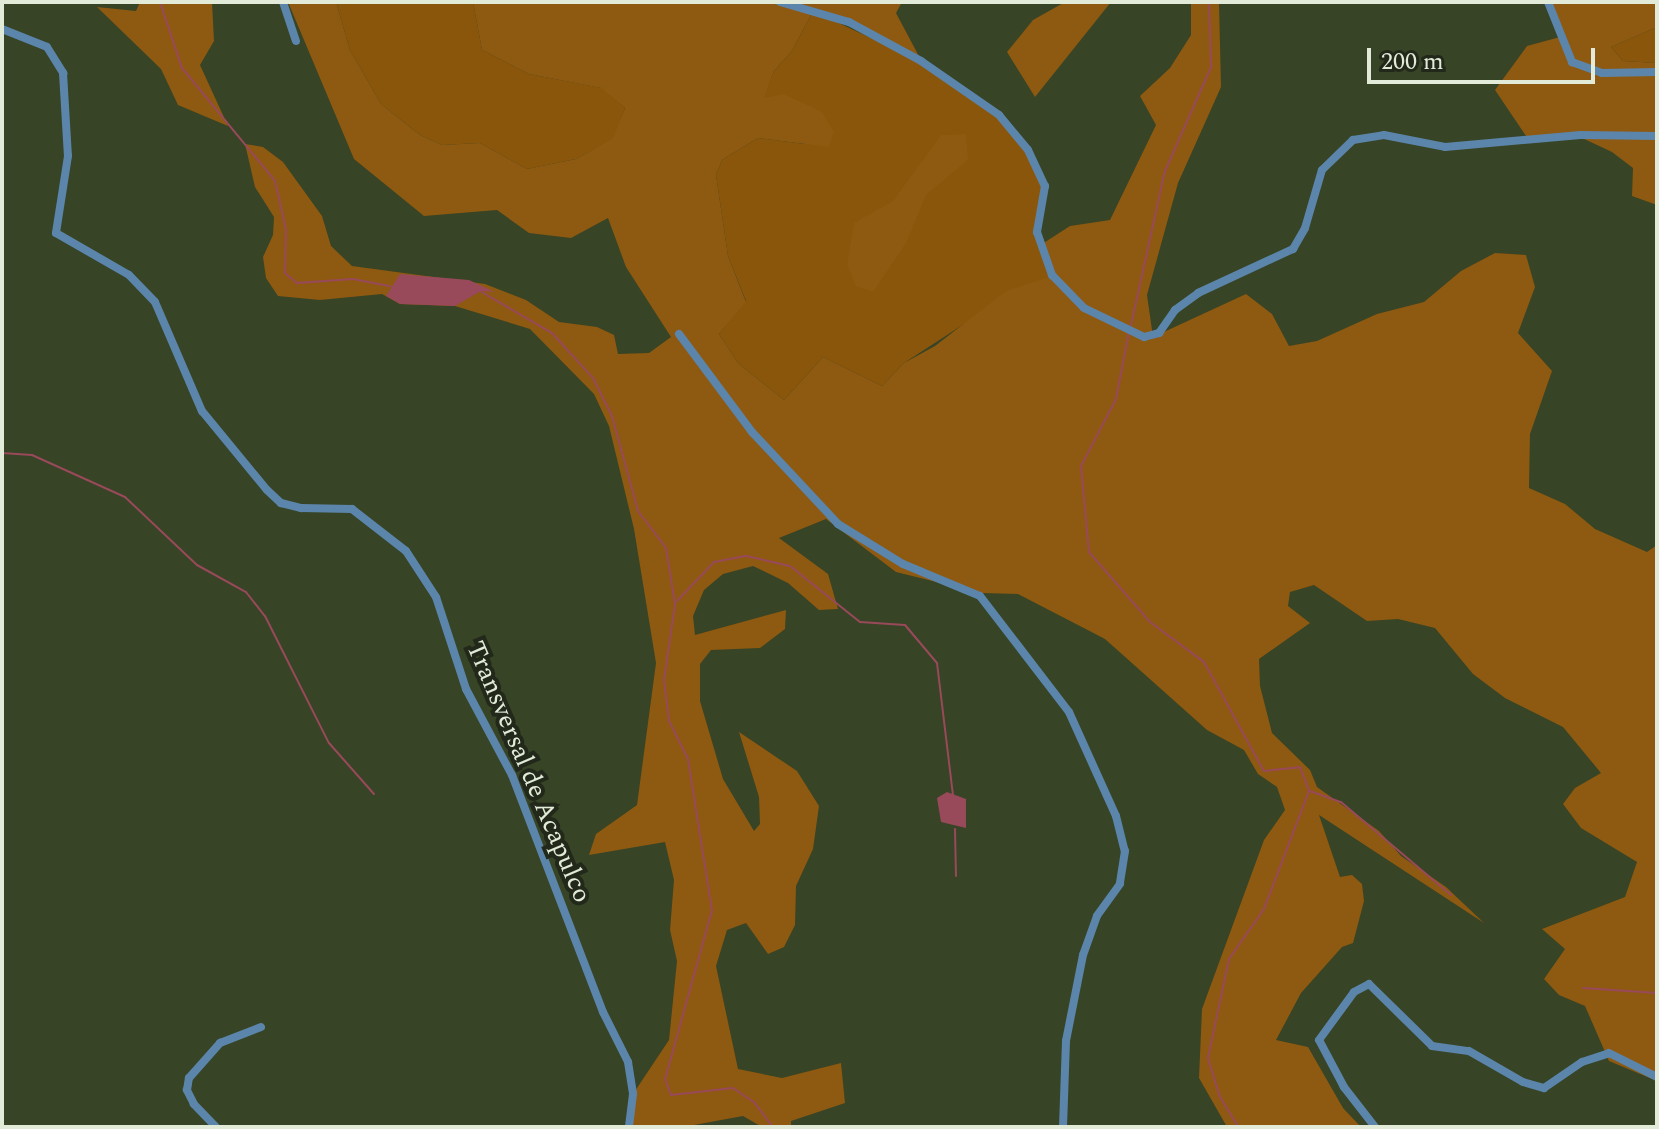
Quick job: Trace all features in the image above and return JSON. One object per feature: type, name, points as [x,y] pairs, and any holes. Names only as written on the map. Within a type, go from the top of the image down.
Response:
[{"type":"street","points":[[283,2],[296,41]]},
{"type":"street","points":[[780,2],[849,22],[921,61],[999,115],[1022,140],[1045,186],[1037,232],[1052,275],[1084,308],[1144,337],[1159,333],[1175,310],[1198,293],[1293,249],[1305,228],[1322,170],[1353,140],[1384,135],[1445,147],[1580,135],[1657,136]]},
{"type":"street","points":[[1548,2],[1572,62],[1602,73],[1657,72]]},
{"type":"street","name":"Transversal de Acapulco","points":[[2,29],[47,47],[63,73],[68,156],[56,233],[129,275],[155,302],[202,411],[267,490],[291,506],[352,509],[406,551],[436,597],[466,689],[512,775],[598,999],[628,1062],[633,1094],[629,1127]]},
{"type":"street","points":[[679,334],[752,432],[838,524],[903,564],[980,596],[1069,712],[1116,816],[1125,851],[1120,884],[1097,916],[1083,955],[1066,1041],[1063,1127]]},
{"type":"street","points":[[1375,1127],[1344,1087],[1319,1040],[1354,992],[1369,984],[1432,1046],[1469,1051],[1523,1082],[1544,1088],[1582,1062],[1609,1053],[1657,1077]]},
{"type":"street","points":[[216,1127],[194,1104],[187,1090],[189,1078],[220,1043],[261,1027]]},
{"type":"shaded area","points":[[140,2],[212,2],[214,41],[200,65],[228,126],[178,105],[161,69],[97,7],[136,11]]},
{"type":"shaded area","points":[[288,2],[336,2],[350,50],[381,104],[420,135],[442,145],[480,143],[527,169],[576,159],[613,138],[625,108],[601,88],[529,74],[482,50],[473,2],[902,2],[896,13],[922,62],[850,23],[813,11],[792,51],[774,71],[764,98],[784,94],[822,112],[834,132],[829,147],[758,138],[722,160],[716,175],[728,256],[746,302],[719,334],[738,363],[784,400],[823,357],[882,386],[904,363],[935,346],[1006,291],[1052,276],[1039,246],[1070,226],[1110,220],[1156,125],[1140,96],[1170,68],[1191,35],[1191,2],[1219,2],[1221,87],[1178,183],[1147,295],[1153,337],[1246,294],[1272,314],[1289,346],[1317,341],[1377,314],[1424,302],[1461,271],[1495,253],[1526,255],[1535,287],[1518,333],[1552,371],[1530,434],[1529,488],[1565,504],[1595,529],[1647,552],[1657,545],[1657,1081],[1609,1061],[1585,1006],[1559,995],[1544,979],[1565,949],[1542,929],[1625,897],[1637,862],[1581,828],[1563,804],[1575,788],[1601,773],[1563,727],[1505,698],[1473,674],[1435,628],[1398,619],[1367,621],[1314,585],[1290,592],[1288,606],[1310,623],[1259,659],[1260,686],[1272,733],[1310,770],[1317,787],[1379,831],[1401,856],[1446,887],[1484,923],[1319,815],[1340,877],[1352,875],[1362,884],[1364,901],[1353,943],[1342,947],[1301,993],[1276,1040],[1308,1047],[1343,1108],[1361,1127],[1227,1127],[1199,1078],[1202,1009],[1264,840],[1285,810],[1277,787],[1258,774],[1244,750],[1207,730],[1105,639],[1018,594],[981,593],[896,572],[826,519],[779,538],[828,574],[838,609],[819,610],[788,583],[753,566],[723,574],[704,590],[693,616],[695,635],[786,610],[785,629],[760,648],[711,650],[700,664],[700,701],[723,779],[754,831],[760,824],[759,797],[739,732],[797,771],[819,806],[813,849],[796,886],[795,925],[784,947],[768,954],[746,923],[727,930],[716,966],[738,1069],[782,1078],[841,1063],[845,1103],[791,1121],[791,1127],[762,1127],[743,1116],[683,1127],[629,1127],[633,1094],[669,1040],[677,961],[670,930],[674,880],[665,842],[589,855],[596,834],[637,805],[656,663],[634,529],[609,426],[594,394],[530,329],[455,306],[400,304],[382,294],[320,300],[278,296],[266,278],[263,257],[273,235],[274,217],[255,187],[245,144],[263,147],[283,162],[322,216],[331,246],[352,266],[485,284],[526,300],[559,322],[597,327],[614,335],[618,354],[649,353],[671,337],[626,267],[608,218],[571,238],[529,233],[497,210],[424,216],[354,159]]},
{"type":"shaded area","points":[[336,2],[473,2],[482,50],[529,74],[602,88],[625,108],[614,138],[576,159],[527,169],[480,143],[442,145],[420,135],[381,104],[350,50]]},
{"type":"shaded area","points":[[1065,2],[1111,2],[1035,97],[1007,52],[1033,20]]},
{"type":"shaded area","points":[[1548,2],[1657,2],[1657,27],[1611,47],[1623,61],[1657,63],[1657,205],[1632,196],[1633,168],[1612,152],[1580,137],[1530,142],[1495,90],[1527,46],[1560,37]]},
{"type":"shaded area","points":[[813,11],[922,62],[1015,130],[1045,186],[1038,223],[1053,276],[967,322],[904,363],[882,386],[823,357],[784,400],[738,363],[719,334],[746,301],[728,256],[716,175],[722,160],[758,138],[805,144],[763,99],[774,71],[792,51]]},
{"type":"shaded area","points":[[1657,27],[1657,63],[1623,61],[1611,47]]},
{"type":"shaded area","points":[[966,134],[968,160],[926,195],[906,243],[873,292],[856,286],[847,265],[854,223],[893,201],[941,135]]},
{"type":"shaded area","points":[[400,274],[469,280],[495,292],[481,291],[455,306],[400,304],[386,296]]},
{"type":"shaded area","points":[[947,792],[966,799],[966,828],[941,822],[937,798]]},
{"type":"waterway","points":[[160,2],[182,68],[275,181],[286,230],[285,273],[297,283],[353,279],[390,286]]},
{"type":"waterway","points":[[1131,325],[1165,171],[1211,67],[1209,2]]},
{"type":"waterway","points":[[480,291],[552,333],[593,378],[612,416],[638,511],[666,548],[675,604],[664,680],[669,721],[688,759],[712,910],[665,1079],[671,1095],[733,1088],[754,1102],[773,1127]]},
{"type":"waterway","points":[[1129,332],[1116,399],[1081,466],[1089,552],[1150,622],[1204,662],[1264,771],[1300,767],[1309,791],[1264,909],[1229,959],[1208,1058],[1219,1095],[1238,1127]]},
{"type":"waterway","points":[[2,453],[32,455],[125,497],[197,565],[246,592],[265,616],[329,743],[374,794]]},
{"type":"waterway","points":[[677,601],[714,562],[746,556],[790,566],[860,622],[905,625],[937,663],[953,795]]},
{"type":"waterway","points":[[1310,791],[1341,802],[1451,895]]},
{"type":"waterway","points":[[955,829],[956,876]]},
{"type":"waterway","points":[[1583,988],[1657,993]]}]
